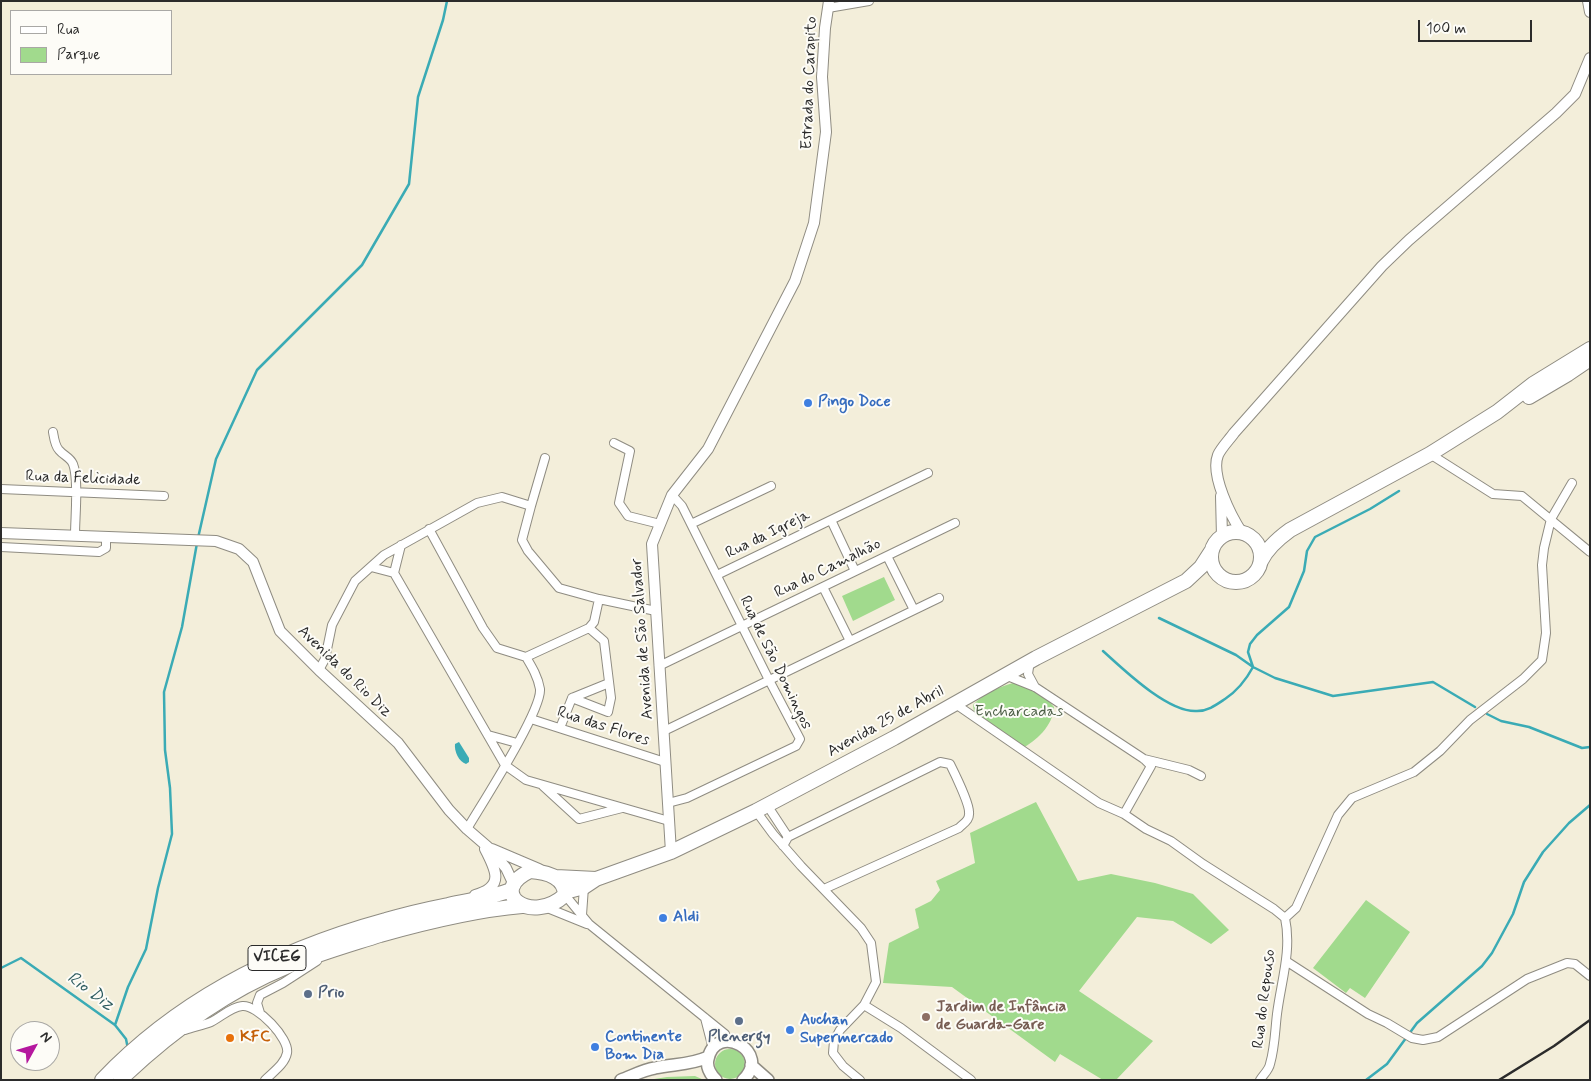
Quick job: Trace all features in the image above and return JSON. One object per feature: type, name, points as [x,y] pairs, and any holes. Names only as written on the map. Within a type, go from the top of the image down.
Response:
[{"type":"highway","points":[[1568,374],[1587,352]]},
{"type":"highway","points":[[1222,537],[1228,533],[1269,536],[1290,530],[1430,454],[1497,412],[1533,384],[1587,352]]},
{"type":"highway","points":[[1497,412],[1519,403],[1568,374],[1590,365]]},
{"type":"highway","name":"Avenida 25 de Abril","points":[[565,893],[584,887],[596,879],[671,852],[762,808],[894,738],[1030,661],[1186,581],[1208,575],[1242,581],[1254,574],[1263,556],[1278,539],[1290,530]]},
{"type":"highway","points":[[1246,535],[1259,547],[1261,561]]},
{"type":"highway","name":"Avenida 25 de Abril","points":[[1186,581],[1201,567],[1216,542],[1222,537]]},
{"type":"highway","points":[[1212,550],[1213,565],[1216,572],[1222,577]]},
{"type":"highway","points":[[530,871],[550,874],[564,886],[565,893],[557,902],[545,907],[536,908],[522,906],[515,899],[512,887],[520,876],[530,871]]},
{"type":"highway","name":"Avenida 25 de Abril","points":[[550,874],[596,879]]},
{"type":"highway","name":"VICEG","points":[[116,1074],[144,1041],[159,1028],[230,981],[266,963],[351,930],[499,895],[512,887]]},
{"type":"highway","name":"VICEG","points":[[102,1080],[116,1074],[147,1055],[173,1034],[227,997],[286,967],[334,949],[421,924],[473,913],[522,906]]},
{"type":"main road","points":[[1588,1],[1590,12]]},
{"type":"main road","name":"Estrada do Carapito","points":[[795,281],[814,223],[826,132],[822,77],[828,4]]},
{"type":"main road","points":[[1246,535],[1232,516],[1221,490],[1217,473],[1218,456],[1234,433],[1382,266],[1409,240],[1556,113],[1575,94],[1590,58]]},
{"type":"main road","name":"Avenida de São Salvador","points":[[671,852],[652,544],[672,495],[708,449],[795,281]]},
{"type":"main road","points":[[1221,490],[1222,537]]},
{"type":"main road","name":"Avenida do Rio Diz","points":[[1,533],[216,541],[239,549],[253,562],[280,631],[398,743],[449,810],[485,844],[506,868],[512,887]]},
{"type":"main road","points":[[463,902],[472,896],[488,890],[495,882],[494,868],[485,844]]},
{"type":"main road","name":"Avenida do Rio Diz","points":[[485,844],[550,874]]},
{"type":"main road","points":[[623,1079],[653,1068],[698,1061],[711,1053],[717,1045],[728,1041],[742,1045],[747,1050],[751,1060],[749,1072],[743,1080]]},
{"type":"main road","points":[[711,1053],[708,1067],[713,1076]]},
{"type":"main road","points":[[751,1066],[768,1080]]},
{"type":"main road","points":[[623,1079],[688,1070],[702,1070],[713,1076]]},
{"type":"street","points":[[828,4],[869,1]]},
{"type":"street","points":[[53,432],[54,441],[72,462],[76,474],[76,535]]},
{"type":"street","points":[[614,443],[630,451],[619,502],[628,516],[660,524]]},
{"type":"street","points":[[1430,454],[1493,494],[1522,496],[1590,552]]},
{"type":"street","points":[[544,458],[522,540],[528,551],[559,588],[599,599],[656,610]]},
{"type":"street","name":"Rua da Igreja","points":[[717,576],[928,473]]},
{"type":"street","points":[[954,703],[1099,803],[1124,814],[1146,829],[1171,841],[1274,909],[1284,918],[1296,908],[1338,815],[1352,798],[1414,772],[1440,751],[1470,720],[1523,679],[1542,660],[1546,633],[1542,565],[1544,548],[1551,519],[1572,483]]},
{"type":"street","points":[[691,524],[771,486]]},
{"type":"street","name":"Rua da Felicidade","points":[[1,489],[164,496]]},
{"type":"street","name":"Rua de São Domingos","points":[[668,804],[687,798],[796,746],[800,739],[682,506],[672,495]]},
{"type":"street","points":[[319,670],[324,659],[332,625],[355,581],[384,555],[478,503],[502,496],[531,506]]},
{"type":"street","name":"Rua da Igreja","points":[[831,520],[855,571]]},
{"type":"street","name":"Rua do Camalhão","points":[[659,666],[955,523]]},
{"type":"street","points":[[429,529],[483,628],[497,648],[526,657],[536,672],[540,691],[531,719],[467,829]]},
{"type":"street","points":[[1,547],[99,552],[106,548],[106,537]]},
{"type":"street","points":[[394,573],[402,545]]},
{"type":"street","points":[[887,556],[914,610]]},
{"type":"street","points":[[371,567],[394,573],[505,765],[526,780],[669,821]]},
{"type":"street","points":[[823,587],[850,641]]},
{"type":"street","points":[[664,731],[939,598]]},
{"type":"street","points":[[526,657],[589,628],[594,622],[599,599]]},
{"type":"street","points":[[572,698],[608,712],[611,698],[604,641],[589,628]]},
{"type":"street","points":[[1030,661],[1028,674],[1035,687]]},
{"type":"street","points":[[1005,675],[1035,687],[1144,759],[1151,766],[1124,814]]},
{"type":"street","points":[[560,728],[572,698],[609,683]]},
{"type":"street","name":"Rua das Flores","points":[[531,719],[666,762]]},
{"type":"street","points":[[488,736],[517,743]]},
{"type":"street","points":[[1144,759],[1189,770],[1201,776]]},
{"type":"street","points":[[783,846],[788,837],[940,762],[950,764],[969,812],[967,821],[959,828],[824,889]]},
{"type":"street","points":[[542,785],[579,819],[623,808]]},
{"type":"street","points":[[762,808],[788,837]]},
{"type":"street","points":[[762,808],[783,846],[861,928],[872,944],[876,982],[864,1005],[840,1030],[834,1042],[833,1053],[843,1066],[860,1080]]},
{"type":"street","points":[[582,915],[584,887]]},
{"type":"street","points":[[565,893],[588,924],[725,1034],[728,1041]]},
{"type":"street","points":[[545,907],[588,924]]},
{"type":"street","name":"Rua do Repouso","points":[[1260,1080],[1270,1066],[1274,1043],[1286,961],[1287,930],[1284,918]]},
{"type":"street","points":[[260,1012],[258,1003],[262,993],[323,959],[334,949]]},
{"type":"street","points":[[1286,961],[1368,1014],[1387,1023],[1403,1034],[1423,1040],[1438,1037],[1527,979],[1567,962],[1575,964],[1590,976]]},
{"type":"street","points":[[864,1005],[901,1028],[970,1080]]},
{"type":"street","points":[[173,1034],[209,1022],[242,1006],[252,1008],[260,1012],[283,1038],[288,1048],[284,1061],[265,1080]]},
{"type":"street","points":[[705,1018],[711,1053]]},
{"type":"street","points":[[955,1080],[960,1072]]},
{"type":"green space","points":[[884,577],[895,600],[853,621],[842,596]]},
{"type":"green space","name":"Encharcadas","points":[[1019,681],[1040,691],[1054,707],[1047,727],[1032,742],[1021,749],[975,718],[973,705],[988,693]]},
{"type":"green space","points":[[1036,802],[1078,881],[1111,874],[1155,883],[1193,894],[1229,930],[1211,944],[1173,921],[1137,917],[1079,991],[1153,1041],[1116,1080],[1103,1080],[1060,1054],[1055,1062],[952,987],[883,983],[889,943],[919,928],[915,909],[931,901],[940,890],[936,881],[975,863],[970,833]]},
{"type":"green space","points":[[1366,900],[1410,932],[1365,998],[1350,988],[1346,993],[1313,968]]},
{"type":"green space","points":[[730,1049],[740,1054],[745,1064],[740,1074],[730,1079],[720,1074],[715,1064],[720,1054]]},
{"type":"green space","points":[[695,1076],[704,1080],[648,1080],[667,1077]]},
{"type":"water","points":[[459,742],[469,758],[469,762],[466,764],[459,759],[456,753],[455,744]]},
{"type":"waterway","points":[[198,538],[216,459],[257,370],[362,265],[409,184],[418,97],[443,20],[447,1]]},
{"type":"waterway","points":[[1103,651],[1147,688],[1173,705],[1185,710],[1197,711],[1212,707],[1241,685],[1250,672],[1253,667],[1248,652],[1250,644],[1257,635],[1289,607],[1304,571],[1307,551],[1315,537],[1370,509],[1399,491]]},
{"type":"waterway","points":[[115,1025],[128,987],[146,949],[158,888],[172,834],[170,788],[165,750],[164,692],[182,627],[197,543]]},
{"type":"waterway","points":[[1159,618],[1236,655],[1253,667],[1275,678],[1333,696],[1433,682],[1475,707]]},
{"type":"waterway","points":[[1487,714],[1501,721],[1529,727],[1582,748],[1590,747]]},
{"type":"waterway","points":[[1366,1080],[1387,1064],[1417,1023],[1482,966],[1492,953],[1513,914],[1524,882],[1543,852],[1569,823],[1590,805]]},
{"type":"waterway","name":"Rio Diz","points":[[1,968],[21,958],[115,1025],[126,1039],[128,1049]]},
{"type":"railway","points":[[1499,1080],[1554,1046],[1590,1020]]},
{"type":"place","name":"Pingo Doce","points":[[808,403]]},
{"type":"place","name":"Aldi","points":[[663,918]]},
{"type":"place","name":"Prio","points":[[308,994]]},
{"type":"place","name":"Jardim de Infância de Guarda-Gare","points":[[926,1017]]},
{"type":"place","name":"Plenergy","points":[[739,1021]]},
{"type":"place","name":"Auchan Supermercado","points":[[790,1030]]},
{"type":"place","name":"KFC","points":[[230,1038]]},
{"type":"place","name":"Continente Bom Dia","points":[[595,1047]]}]
